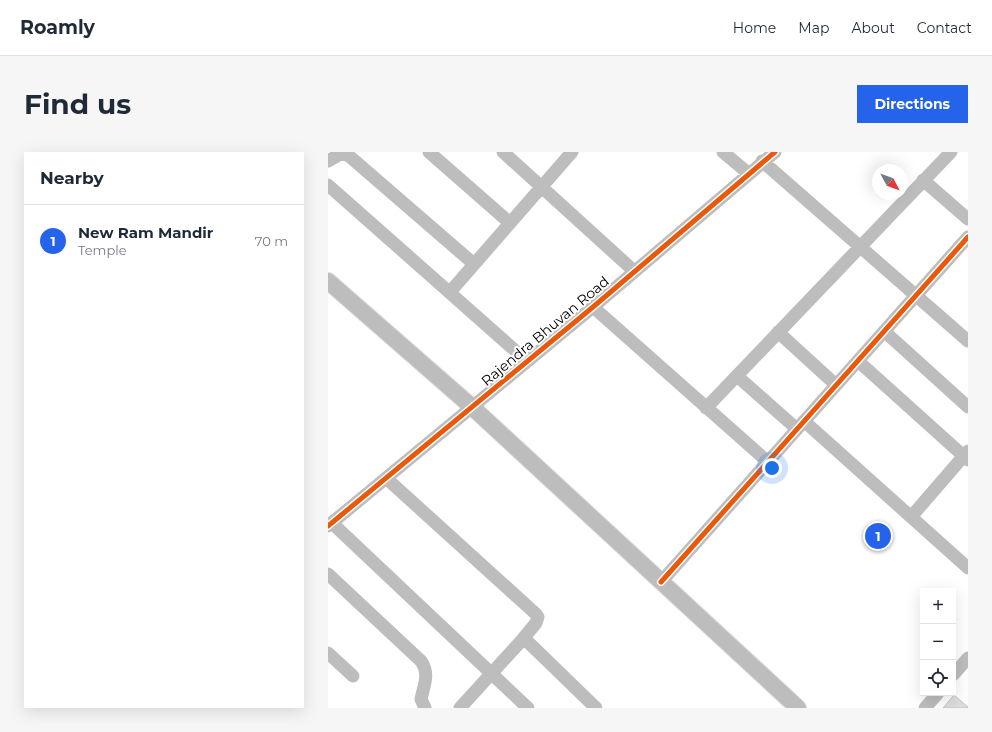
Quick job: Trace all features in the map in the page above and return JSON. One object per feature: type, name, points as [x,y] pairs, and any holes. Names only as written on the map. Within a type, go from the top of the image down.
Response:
[{"type":"main road","points":[[328,281],[472,407],[661,582],[789,705]]},
{"type":"street","points":[[429,152],[510,223]]},
{"type":"street","points":[[503,152],[634,271]]},
{"type":"street","points":[[450,292],[572,152]]},
{"type":"street","points":[[723,152],[748,173]]},
{"type":"street","name":"Rajendra Bhuvan Road","points":[[330,524],[592,307],[762,161],[775,152]]},
{"type":"street","points":[[706,408],[950,152]]},
{"type":"street","points":[[328,161],[342,153],[349,153],[474,264]]},
{"type":"street","points":[[762,161],[968,341]]},
{"type":"street","points":[[923,180],[968,219]]},
{"type":"street","points":[[328,185],[527,361]]},
{"type":"street","points":[[661,582],[968,237]]},
{"type":"street","points":[[592,307],[768,462]]},
{"type":"street","points":[[884,331],[968,407]]},
{"type":"street","points":[[778,332],[836,385]]},
{"type":"street","points":[[858,361],[967,456],[910,517]]},
{"type":"street","points":[[737,376],[800,425],[910,517],[968,568]]},
{"type":"street","points":[[386,478],[538,617],[536,623],[522,640],[460,708]]},
{"type":"street","points":[[330,524],[528,708]]},
{"type":"street","points":[[328,574],[421,661],[426,668],[427,675],[421,699],[425,708]]},
{"type":"street","points":[[522,640],[529,643],[596,708]]},
{"type":"street","points":[[328,653],[353,676]]},
{"type":"street","points":[[956,672],[968,658]]},
{"type":"street","points":[[925,708],[935,696]]},
{"type":"building","points":[[953,696],[968,707],[968,708],[943,708]]},
{"type":"cycle path","points":[[328,526],[593,307],[775,152]]},
{"type":"cycle path","points":[[661,582],[968,237]]},
{"type":"place","name":"New Ram Mandir","points":[[878,536]]}]
